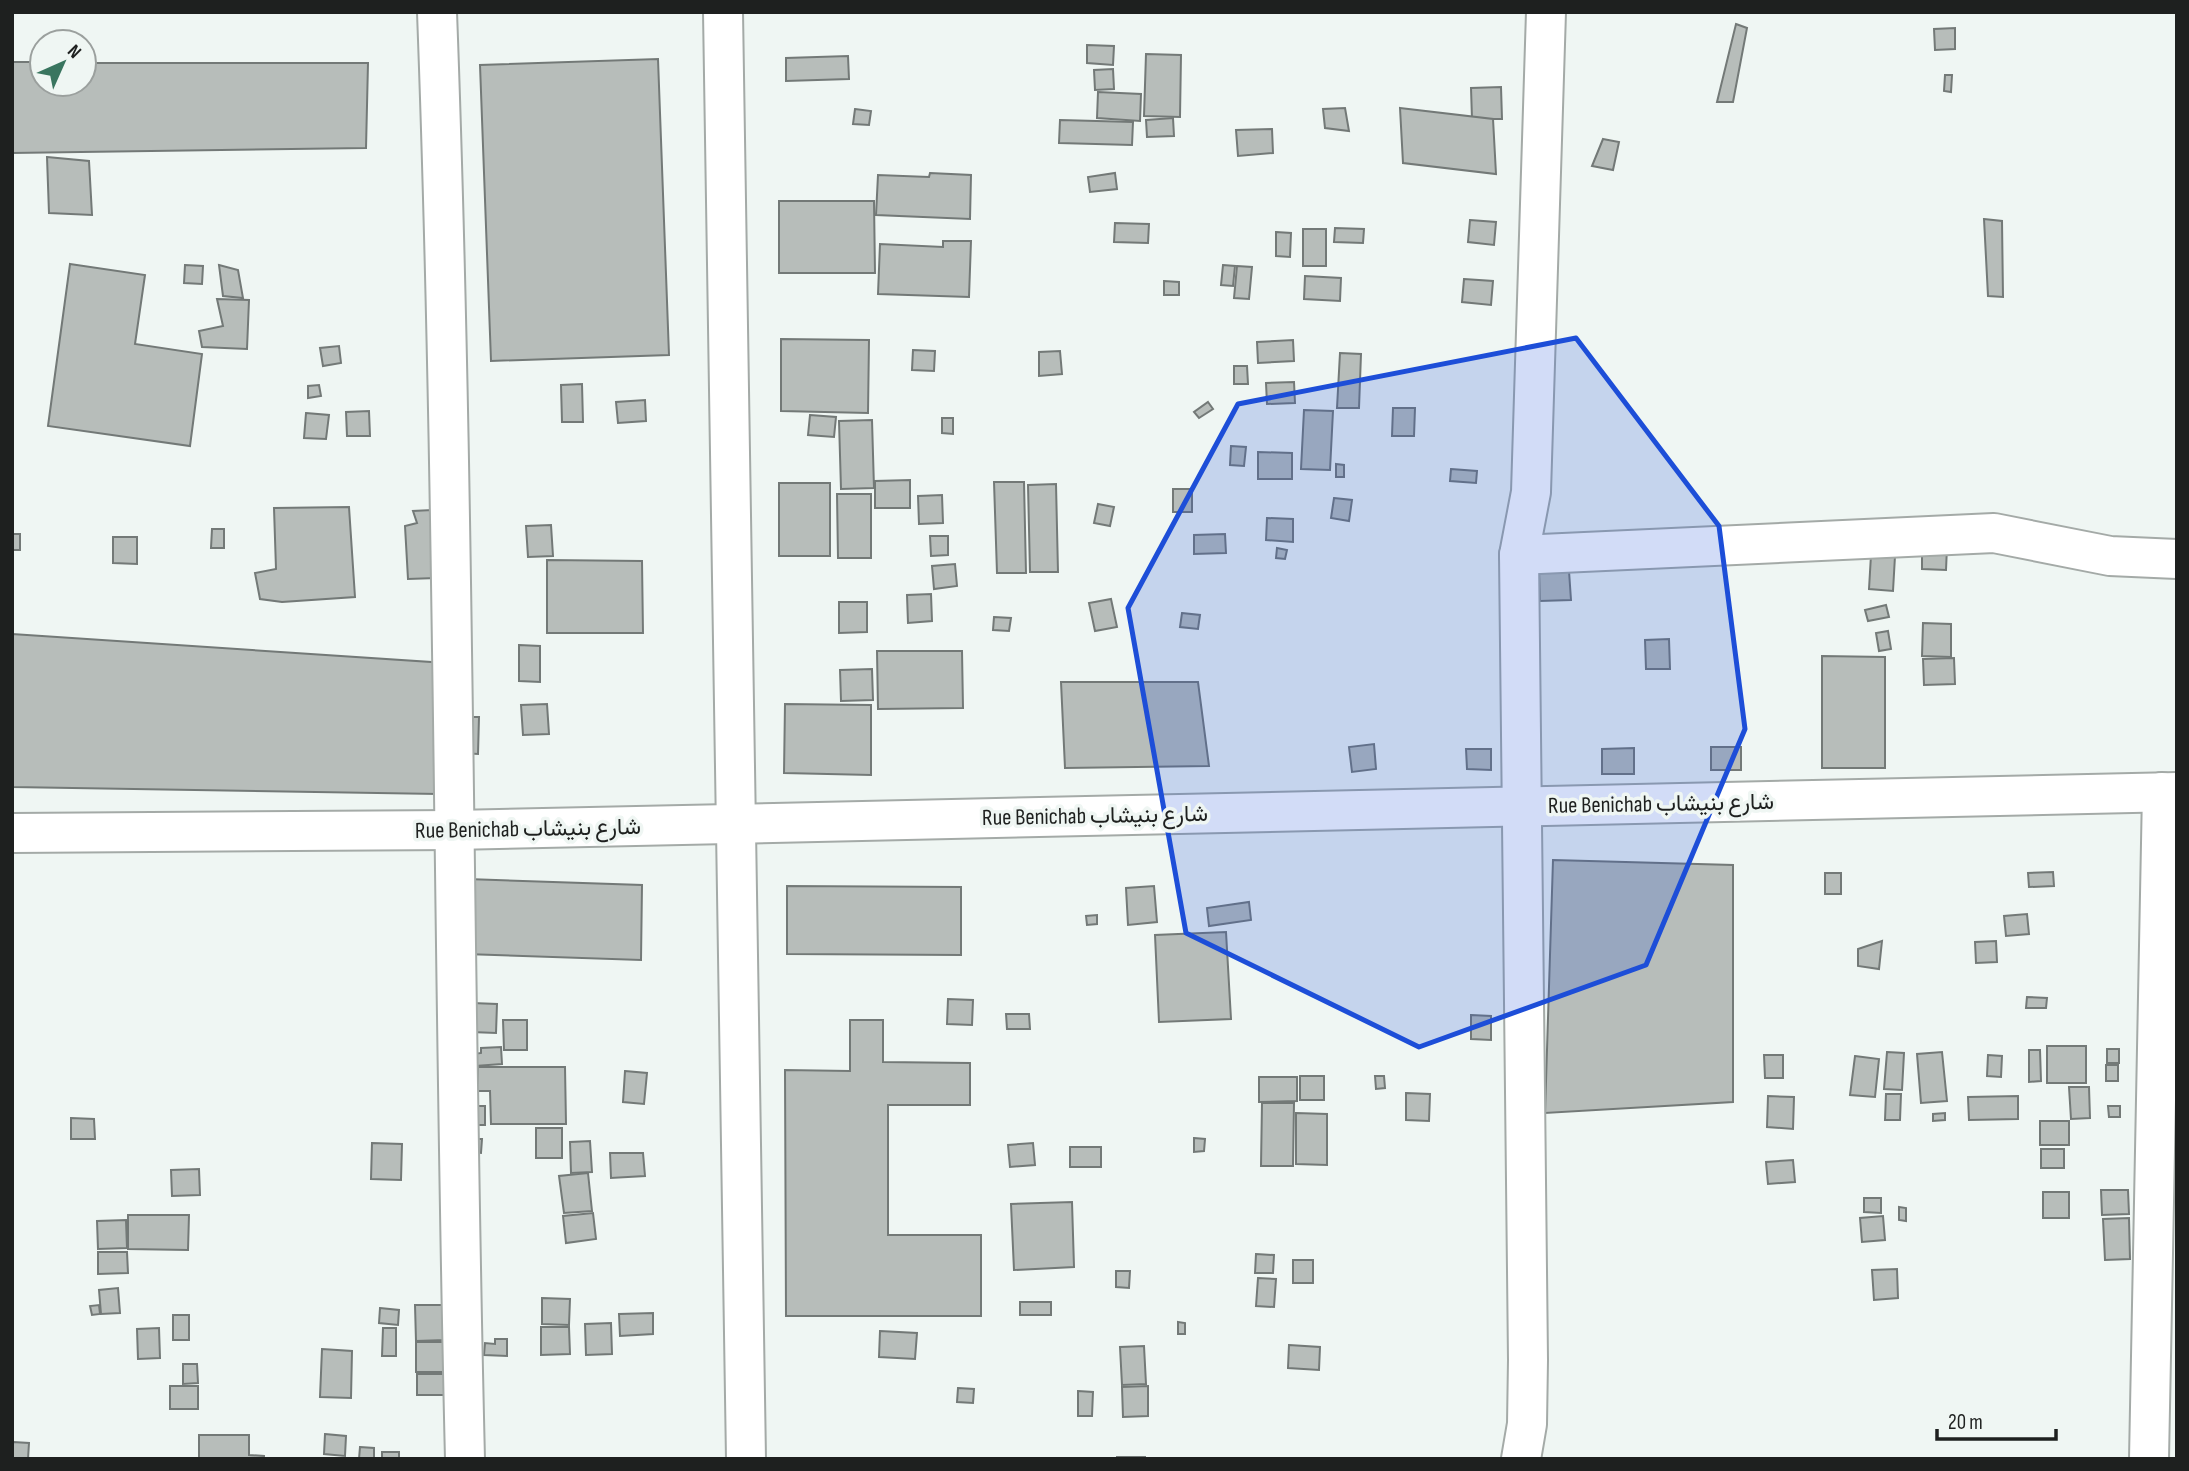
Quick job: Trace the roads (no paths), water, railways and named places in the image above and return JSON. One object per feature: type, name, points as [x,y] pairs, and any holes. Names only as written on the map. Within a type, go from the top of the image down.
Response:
[{"type":"street","points":[[438,12],[449,324],[454,830],[465,1459]]},
{"type":"street","points":[[723,12],[746,1459]]},
{"type":"street","points":[[1521,1459],[1527,1423],[1528,1360],[1519,555],[1531,492],[1546,12]]},
{"type":"street","points":[[1519,555],[1994,533],[2110,556],[2177,559]]},
{"type":"street","points":[[2149,1459],[2169,792]]},
{"type":"street","name":"Rue Benichab شارع بنيشاب","points":[[12,833],[454,830],[2169,792]]}]
